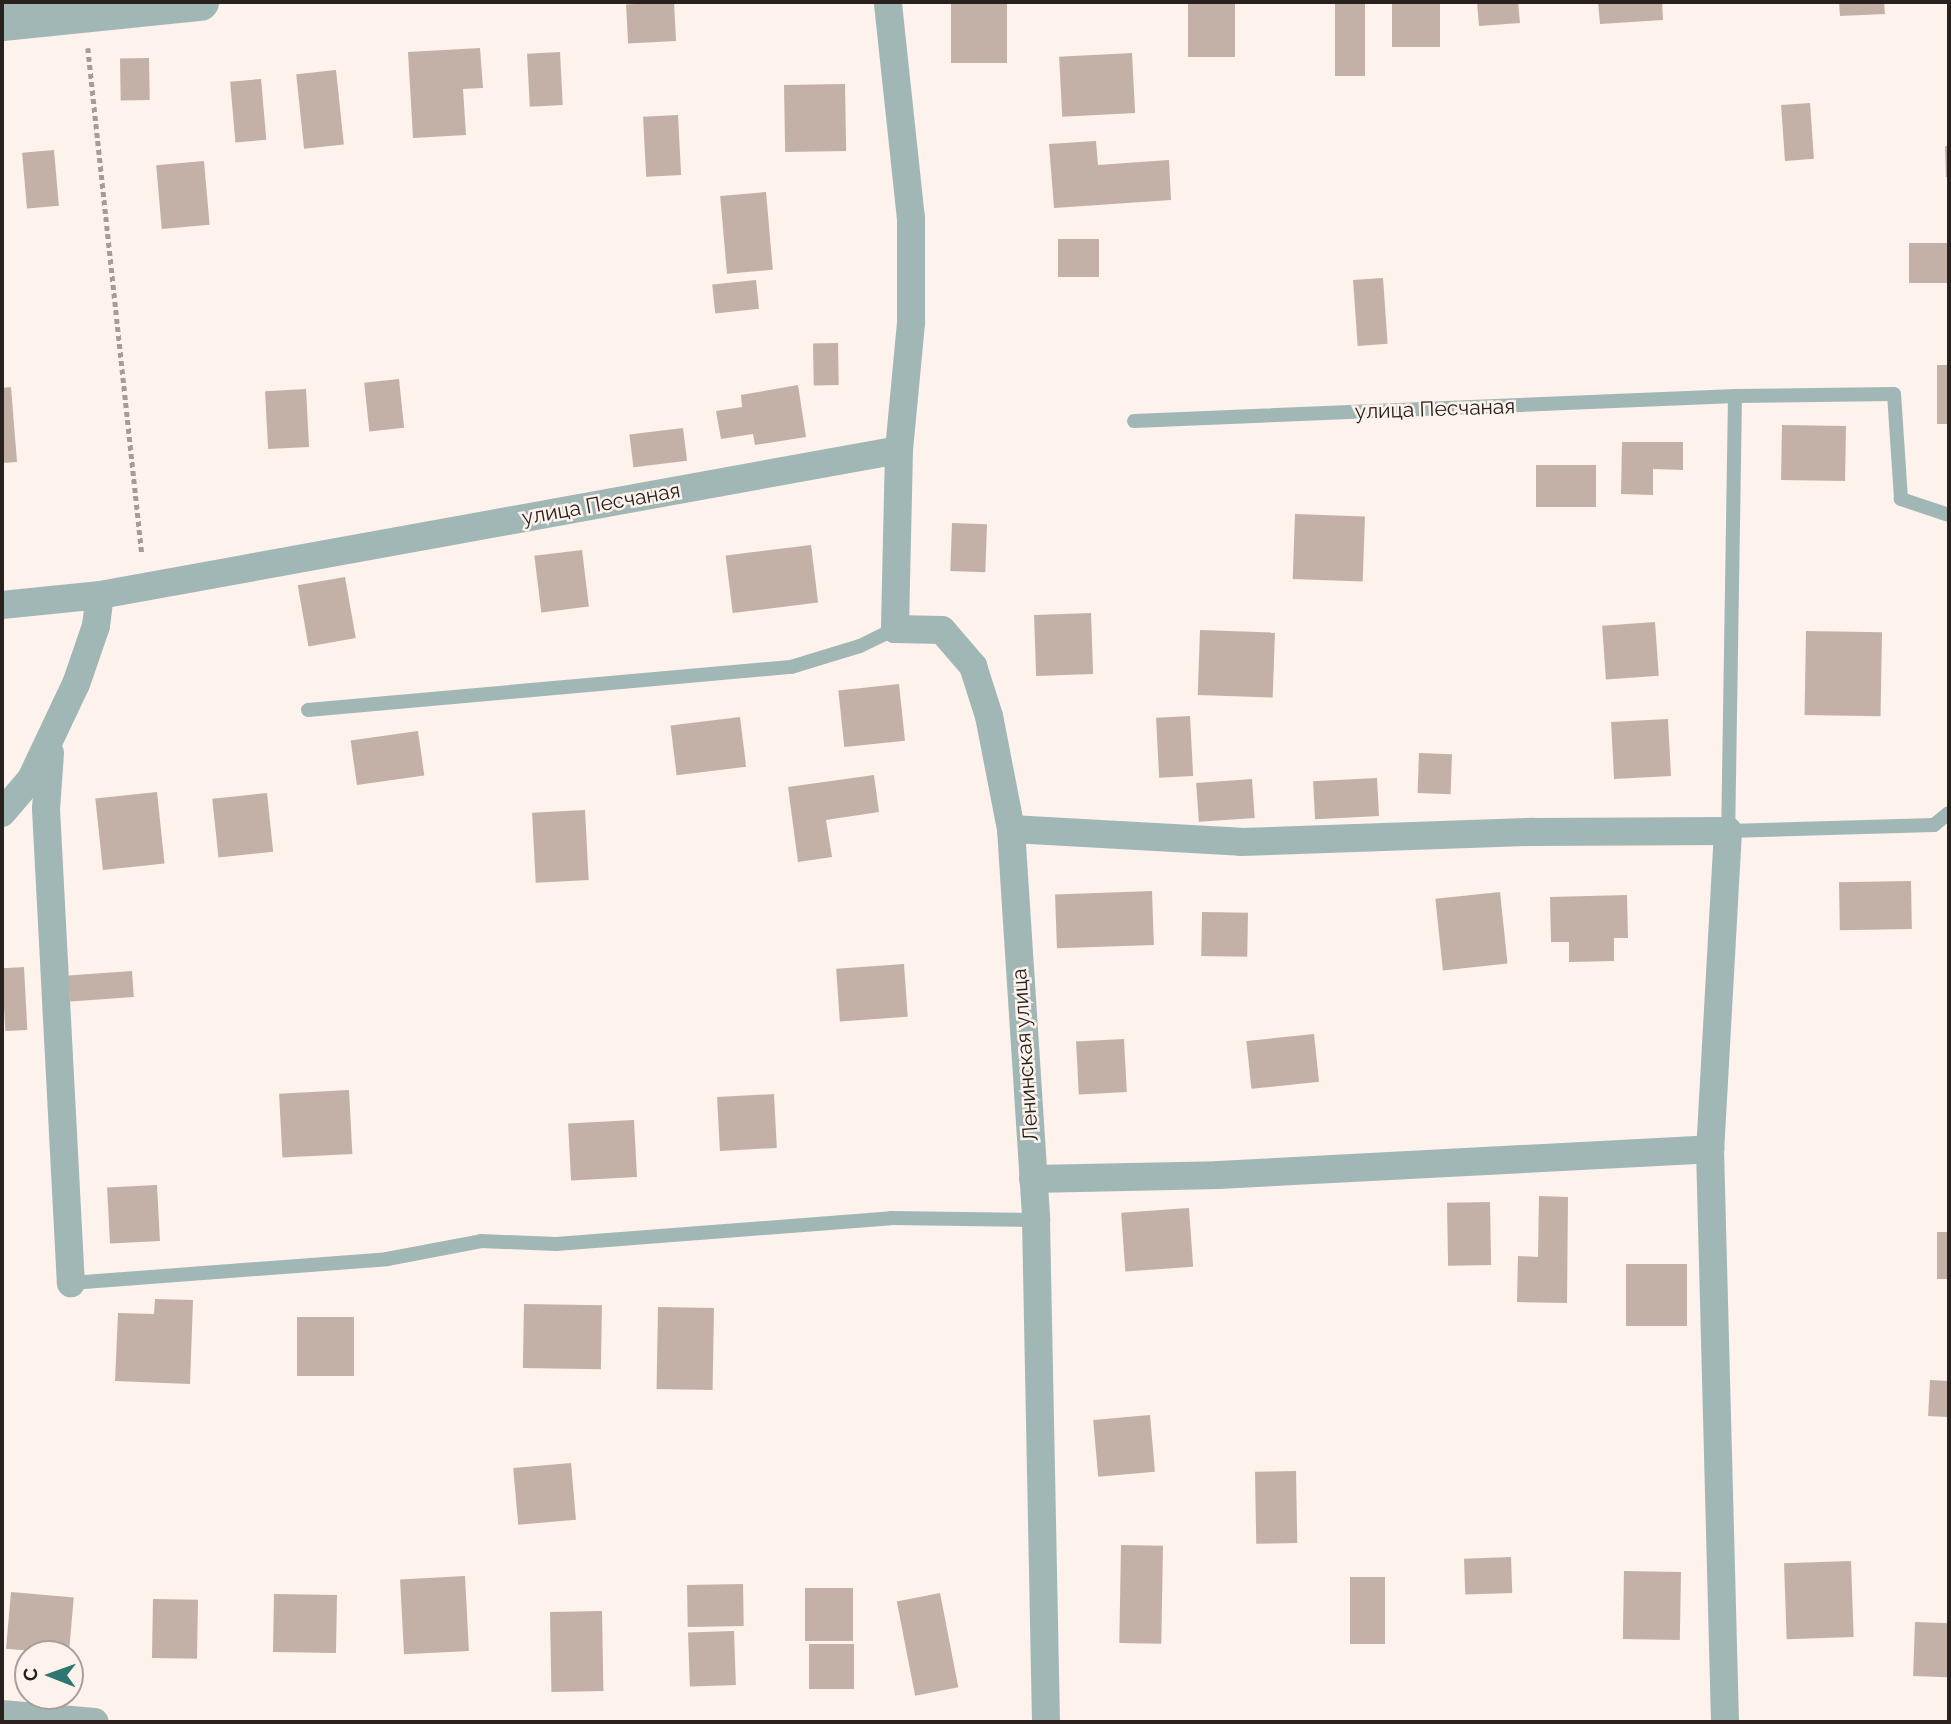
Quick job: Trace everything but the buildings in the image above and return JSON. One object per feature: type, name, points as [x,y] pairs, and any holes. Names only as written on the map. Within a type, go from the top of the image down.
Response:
[{"type":"street","points":[[2,22],[200,2]]},
{"type":"street","points":[[888,2],[911,219],[911,322],[898,450],[895,629]]},
{"type":"street","name":"улица Песчаная","points":[[2,605],[100,595],[898,450]]},
{"type":"street","points":[[2,813],[31,779],[76,684],[96,626],[100,595]]},
{"type":"street","name":"Ленинская улица","points":[[895,629],[942,630],[974,666],[989,716],[1011,828],[1036,1220],[1046,1722]]},
{"type":"street","points":[[50,739],[46,809],[71,1283]]},
{"type":"street","points":[[1011,828],[1241,842],[1533,832],[1728,831],[1710,1149],[1724,1722]]},
{"type":"street","points":[[1033,1179],[1218,1175],[1710,1149]]},
{"type":"street","points":[[2,1714],[30,1719],[95,1722]]},
{"type":"lane","name":"улица Песчаная","points":[[1135,421],[1735,396],[1894,394],[1901,499],[1949,515]]},
{"type":"lane","points":[[1735,396],[1728,831],[1934,825],[1949,813]]},
{"type":"lane","points":[[308,710],[791,667],[860,646],[895,629]]},
{"type":"lane","points":[[71,1283],[387,1259],[481,1241],[556,1244],[891,1218],[1036,1220]]},
{"type":"path","points":[[84,13],[146,586]]}]
